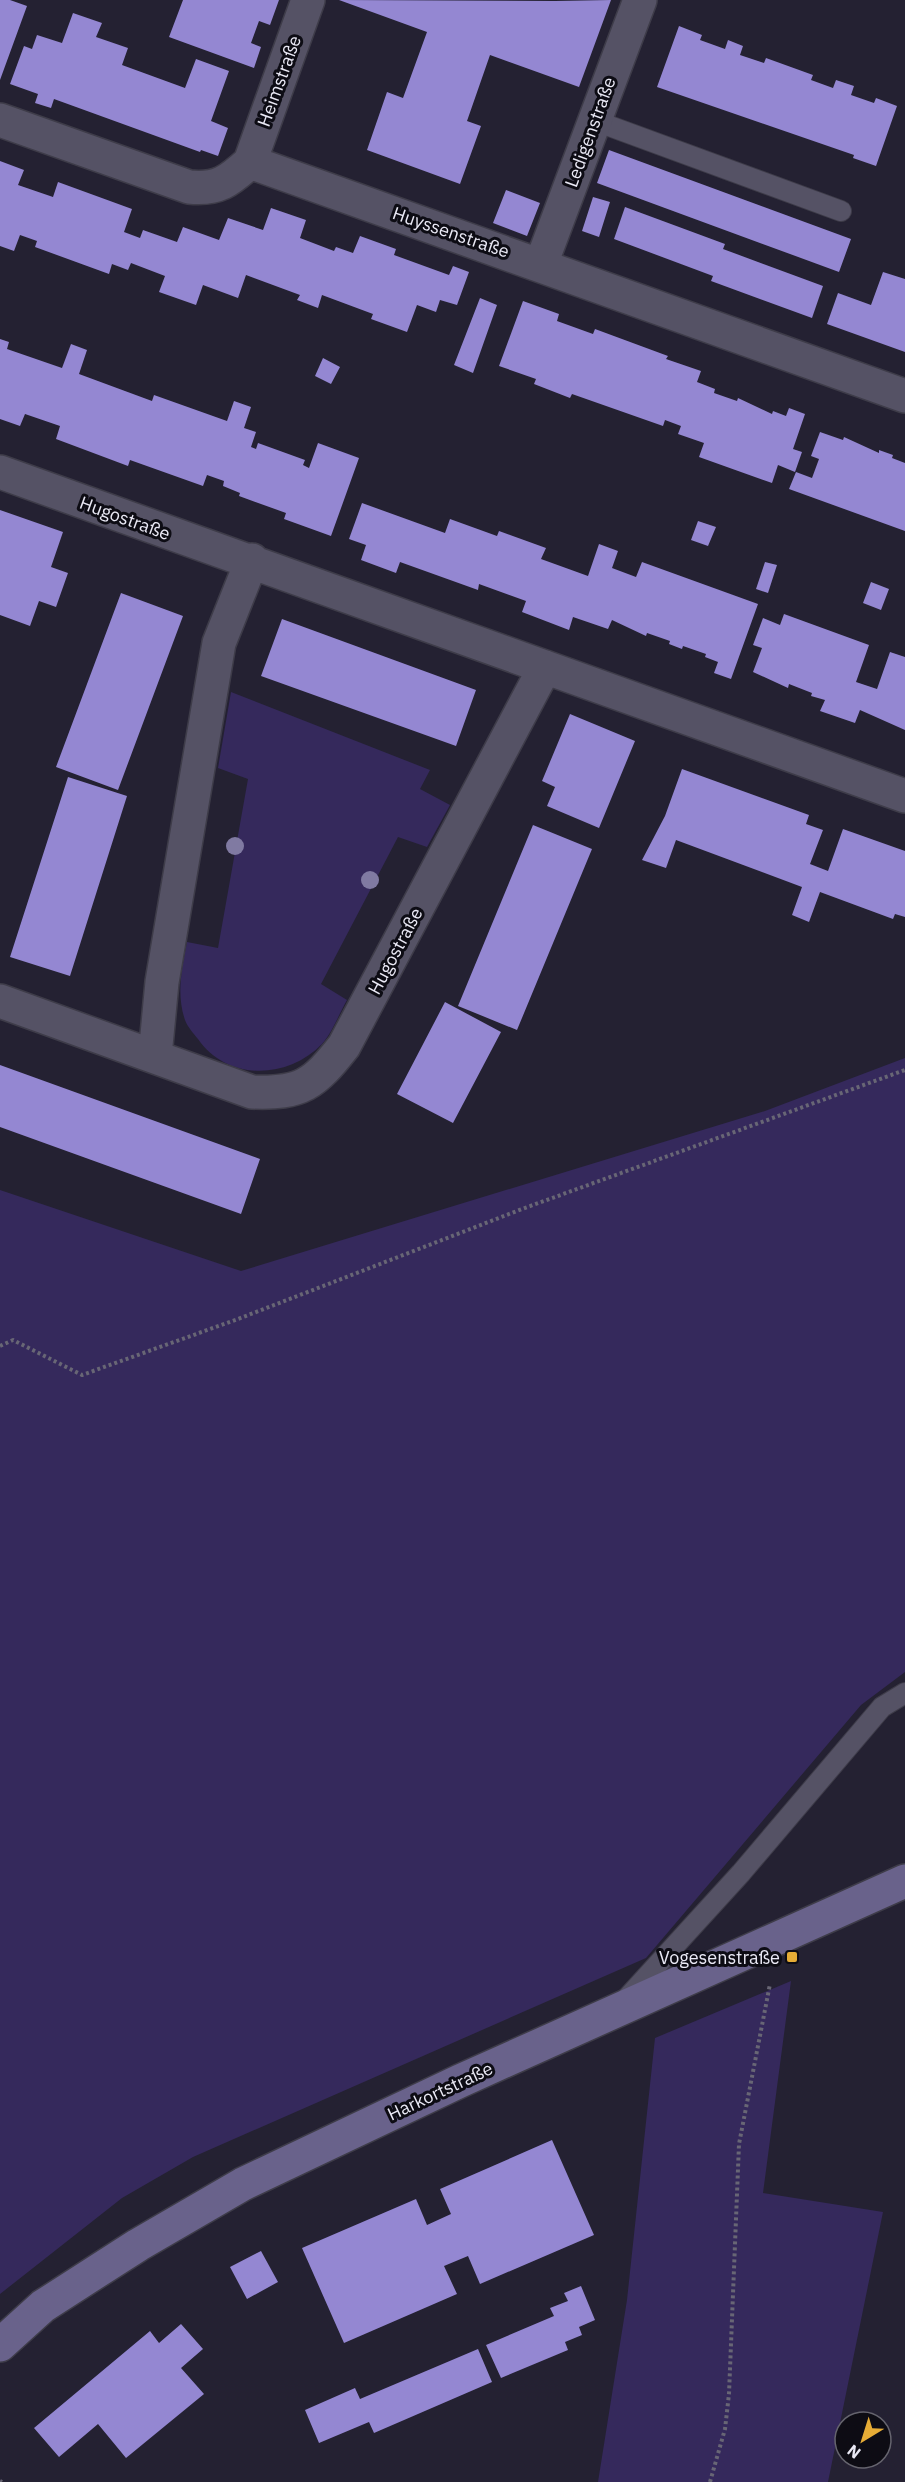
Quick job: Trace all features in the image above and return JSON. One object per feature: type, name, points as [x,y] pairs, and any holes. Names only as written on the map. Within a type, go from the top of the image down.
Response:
[{"type":"street","name":"Heimstraße","points":[[250,162],[308,0]]},
{"type":"street","name":"Ledigenstraße","points":[[542,264],[593,120],[640,0]]},
{"type":"street","points":[[0,120],[189,187],[209,189],[232,179],[250,162]]},
{"type":"street","name":"Huyssenstraße","points":[[250,162],[542,264],[905,396]]},
{"type":"street","name":"Hugostraße","points":[[0,472],[175,536],[252,560],[905,796]]},
{"type":"street","points":[[155,1056],[162,982],[219,643],[252,560]]},
{"type":"street","name":"Hugostraße","points":[[0,1001],[252,1092],[280,1093],[308,1084],[327,1068],[344,1046],[545,667]]},
{"type":"street","name":"Harkortstraße","points":[[0,2345],[43,2306],[138,2245],[243,2184],[460,2081],[905,1881]]},
{"type":"lane","points":[[593,120],[841,211]]},
{"type":"lane","points":[[610,2015],[674,1949],[882,1707],[905,1694]]},
{"type":"path","points":[[0,1346],[13,1340],[82,1375],[238,1319],[522,1209],[905,1070]]},
{"type":"path","points":[[710,2482],[724,2429],[730,2384],[739,2144],[766,1996],[783,1935]]},
{"type":"shaded area","points":[[231,692],[430,770],[420,789],[450,805],[427,847],[398,837],[321,984],[347,1000],[322,1044],[308,1056],[292,1064],[258,1071],[241,1069],[225,1063],[210,1053],[187,1025],[181,1000],[181,981],[187,942],[218,948],[248,779],[218,768]]},
{"type":"shaded area","points":[[905,1058],[905,1672],[861,1705],[646,1958],[193,2157],[122,2198],[0,2294],[0,1190],[241,1271],[765,1111]]},
{"type":"shaded area","points":[[791,1981],[763,2193],[883,2212],[843,2410],[833,2410],[833,2457],[828,2482],[598,2482],[627,2300],[655,2038]]},
{"type":"building","points":[[0,0],[10,0],[27,6],[0,80]]},
{"type":"building","points":[[183,0],[279,0],[270,25],[259,21],[251,43],[261,47],[254,68],[169,37]]},
{"type":"building","points":[[339,0],[611,0],[579,87],[490,55],[467,121],[481,126],[460,184],[367,150],[387,92],[403,98],[427,32]]},
{"type":"building","points":[[73,13],[102,23],[96,37],[128,48],[122,65],[185,88],[196,59],[229,71],[211,121],[228,128],[218,156],[201,150],[200,152],[54,99],[51,108],[35,103],[38,94],[10,84],[24,46],[32,49],[37,35],[62,43]]},
{"type":"building","points":[[679,26],[702,35],[700,40],[725,49],[728,40],[743,46],[740,55],[764,63],[766,58],[813,75],[811,80],[833,88],[836,80],[854,86],[851,95],[874,103],[876,98],[897,106],[876,166],[853,158],[854,155],[657,87]]},
{"type":"building","points":[[609,150],[851,239],[839,272],[597,183]]},
{"type":"building","points":[[0,161],[24,170],[18,185],[53,197],[58,182],[132,209],[124,232],[140,238],[143,230],[177,242],[183,227],[219,240],[228,218],[263,230],[271,208],[306,220],[300,238],[334,251],[336,247],[353,253],[360,236],[396,249],[394,255],[449,275],[453,266],[469,272],[457,305],[440,300],[436,312],[417,305],[407,332],[371,319],[373,314],[322,295],[318,308],[297,300],[300,295],[246,275],[238,298],[203,285],[196,305],[159,292],[165,276],[131,263],[128,270],[112,264],[109,274],[35,247],[37,241],[20,235],[14,251],[0,246]]},
{"type":"building","points":[[506,190],[540,203],[527,236],[493,223]]},
{"type":"building","points":[[593,197],[610,202],[599,237],[582,231]]},
{"type":"building","points":[[625,207],[725,244],[723,249],[823,286],[812,318],[711,281],[713,276],[614,239]]},
{"type":"building","points":[[883,272],[905,279],[905,352],[827,324],[838,293],[871,305]]},
{"type":"building","points":[[480,298],[497,305],[473,373],[454,365]]},
{"type":"building","points":[[523,301],[559,314],[557,321],[593,334],[595,329],[701,371],[697,382],[715,389],[714,393],[737,401],[738,398],[772,414],[773,411],[786,416],[789,408],[805,414],[793,449],[802,452],[795,472],[778,465],[772,483],[699,457],[704,443],[678,434],[681,426],[665,420],[663,426],[572,394],[570,398],[534,384],[536,379],[499,366]]},
{"type":"building","points":[[0,339],[9,342],[7,349],[62,368],[71,344],[87,350],[79,374],[152,401],[154,395],[227,421],[234,401],[251,407],[244,428],[256,432],[251,447],[256,449],[258,443],[305,460],[303,465],[309,468],[318,443],[359,458],[331,536],[284,519],[286,513],[239,496],[240,493],[223,486],[224,481],[207,475],[203,486],[130,460],[128,466],[56,439],[60,426],[25,414],[20,426],[0,419]]},
{"type":"building","points":[[323,358],[340,367],[331,384],[315,376]]},
{"type":"building","points":[[820,432],[843,440],[844,437],[879,453],[879,450],[893,455],[892,458],[905,463],[905,531],[789,489],[796,472],[812,478],[819,459],[811,456]]},
{"type":"building","points":[[362,503],[445,533],[450,519],[497,536],[499,531],[546,548],[541,559],[588,576],[599,544],[618,551],[612,568],[636,577],[642,562],[758,604],[731,679],[714,673],[718,662],[705,657],[706,654],[683,646],[682,649],[669,644],[670,641],[647,633],[646,636],[612,620],[608,629],[573,617],[569,630],[522,612],[526,601],[479,584],[478,590],[400,562],[396,573],[361,560],[366,545],[349,539]]},
{"type":"building","points":[[0,510],[63,532],[51,567],[68,573],[56,607],[39,601],[30,626],[0,615]]},
{"type":"building","points":[[698,521],[716,527],[708,546],[691,540]]},
{"type":"building","points":[[765,562],[777,565],[768,593],[756,589]]},
{"type":"building","points":[[871,582],[889,589],[881,610],[863,603]]},
{"type":"building","points":[[121,593],[183,616],[118,790],[56,767]]},
{"type":"building","points":[[784,614],[869,645],[856,682],[877,689],[890,652],[905,657],[905,730],[860,710],[855,723],[820,711],[825,700],[811,696],[812,693],[789,684],[788,688],[753,672],[762,648],[753,645],[763,618],[780,625]]},
{"type":"building","points":[[282,619],[476,690],[456,746],[261,676]]},
{"type":"building","points":[[570,714],[635,741],[599,828],[547,806],[555,787],[542,781]]},
{"type":"building","points":[[682,769],[809,815],[806,824],[823,830],[810,864],[828,871],[843,829],[905,851],[905,917],[895,914],[893,919],[820,892],[809,922],[792,915],[802,887],[676,840],[666,868],[642,860],[665,816]]},
{"type":"building","points":[[68,777],[127,796],[70,976],[10,957]]},
{"type":"building","points":[[533,825],[592,849],[517,1030],[458,1006]]},
{"type":"building","points":[[445,1002],[501,1032],[453,1123],[397,1094]]},
{"type":"building","points":[[0,1065],[260,1159],[241,1214],[0,1127]]},
{"type":"building","points":[[552,2140],[594,2235],[480,2284],[468,2256],[444,2266],[457,2294],[344,2343],[302,2248],[416,2199],[427,2225],[451,2214],[440,2189]]},
{"type":"building","points":[[261,2251],[278,2282],[247,2299],[230,2267]]},
{"type":"building","points":[[581,2286],[595,2320],[579,2327],[582,2335],[565,2342],[568,2350],[501,2378],[486,2345],[554,2316],[550,2308],[568,2301],[564,2293]]},
{"type":"building","points":[[181,2324],[203,2349],[181,2368],[204,2394],[126,2458],[98,2424],[59,2457],[34,2428],[150,2331],[159,2343]]},
{"type":"building","points":[[478,2349],[492,2382],[374,2433],[369,2422],[319,2443],[305,2410],[355,2388],[360,2399]]},
{"type":"place","name":"Vogesenstraße","points":[[792,1957]]}]
